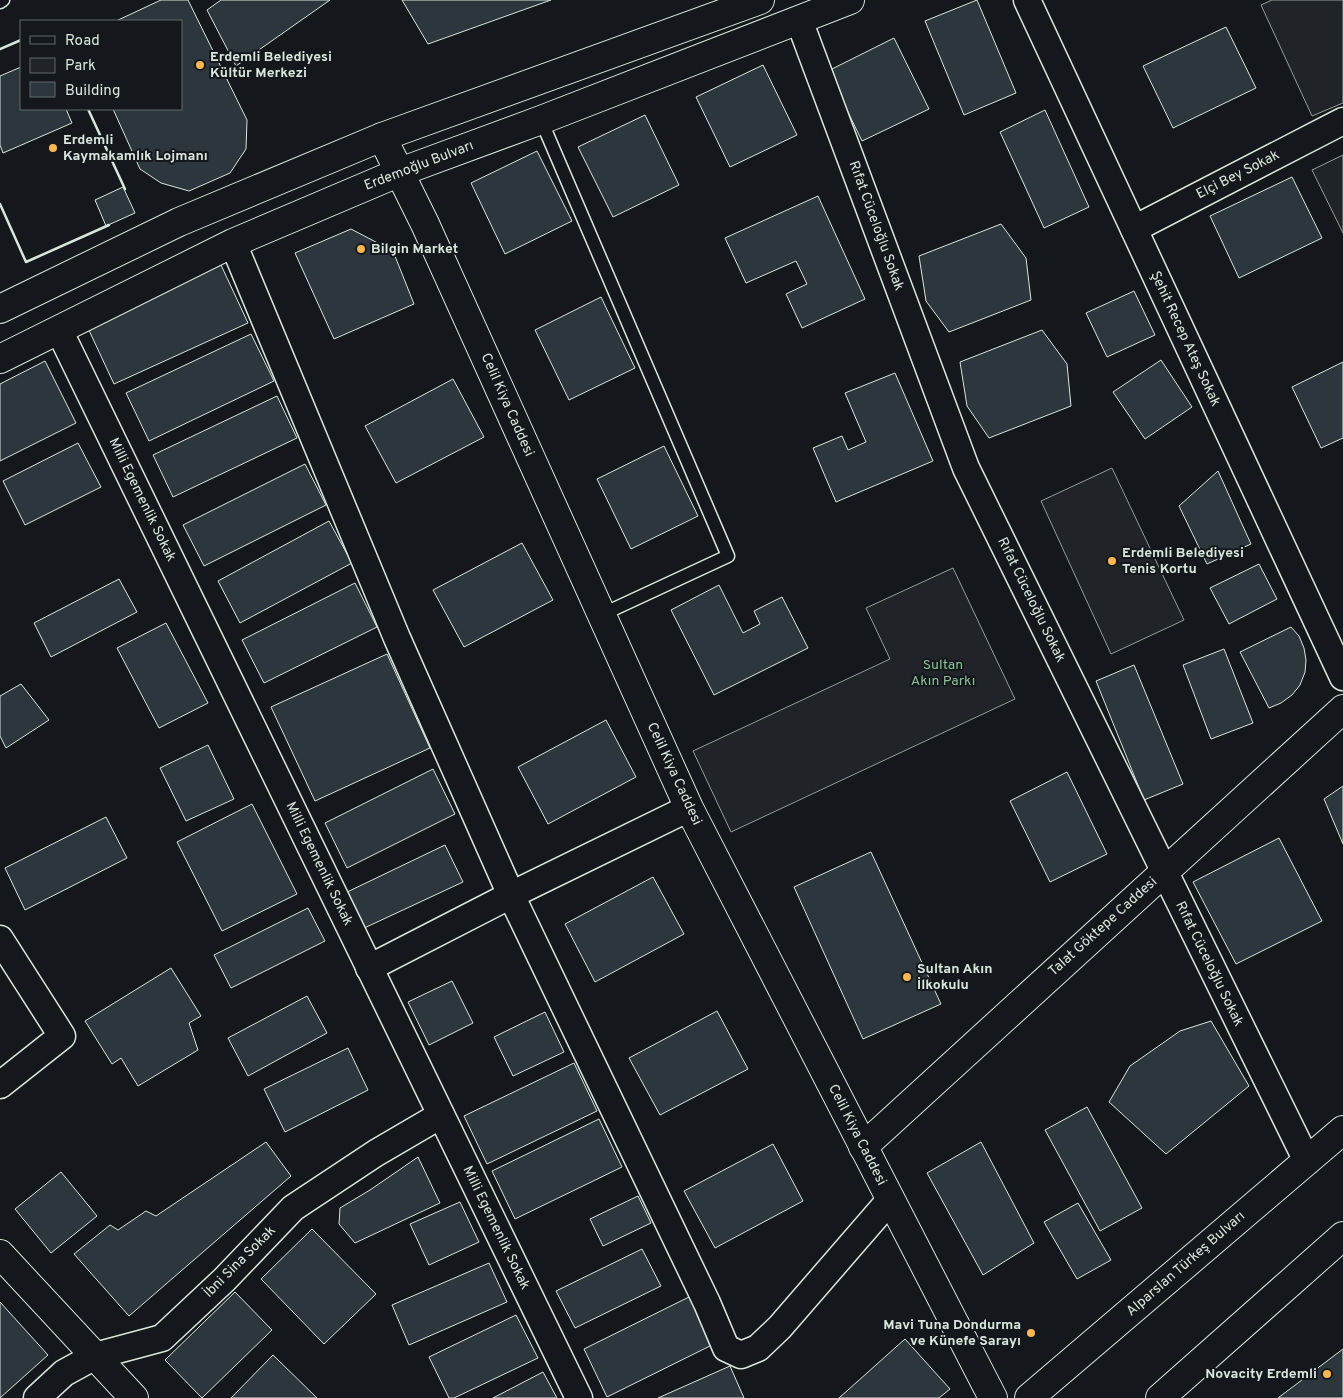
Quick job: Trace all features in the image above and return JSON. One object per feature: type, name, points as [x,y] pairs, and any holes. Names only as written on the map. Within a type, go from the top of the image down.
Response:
[{"type":"main road","points":[[0,308],[179,222],[382,137],[760,0]]},
{"type":"main road","name":"Erdemoğlu Bulvarı","points":[[0,359],[233,243],[400,172],[541,120],[850,0]]},
{"type":"main road","name":"Celil Kiya Caddesi","points":[[382,137],[400,172],[689,808],[993,1398]]},
{"type":"main road","name":"Talat Göktepe Caddesi","points":[[863,1146],[1343,709]]},
{"type":"main road","name":"Alparslan Türkeş Bulvarı","points":[[1029,1398],[1343,1130]]},
{"type":"main road","points":[[1160,1398],[1343,1236]]},
{"type":"main road","points":[[0,1254],[134,1398]]},
{"type":"street","name":"Şehit Recep Ateş Sokak","points":[[1027,0],[1343,677]]},
{"type":"street","name":"Rıfat Cüceloğlu Sokak","points":[[800,20],[966,468],[1307,1161]]},
{"type":"street","name":"Elçi Bey Sokak","points":[[1134,229],[1343,121]]},
{"type":"street","points":[[233,243],[397,638],[511,895],[707,1303],[726,1348],[741,1355],[758,1348],[780,1327],[890,1200]]},
{"type":"street","name":"Milli Egemenlik Sokak","points":[[59,330],[578,1398]]},
{"type":"street","points":[[369,968],[511,895],[689,808]]},
{"type":"street","points":[[0,939],[62,1036],[0,1084]]},
{"type":"street","name":"İbni Sina Sokak","points":[[37,1398],[64,1373],[95,1356],[162,1338],[224,1280],[293,1208],[376,1154],[441,1115]]},
{"type":"lane","points":[[541,120],[728,556],[601,615]]},
{"type":"green space","points":[[1272,0],[1343,0],[1343,103],[1312,116],[1261,5]]},
{"type":"green space","points":[[1343,155],[1343,233],[1312,170]]},
{"type":"green space","name":"Erdemli Belediyesi Tenis Kortu","points":[[1112,468],[1184,620],[1111,654],[1041,501]]},
{"type":"green space","name":"Sultan Akın Parkı","points":[[953,568],[1015,699],[731,832],[693,751],[890,659],[866,608]]},
{"type":"building","name":"Erdemli Belediyesi Kültür Merkezi","points":[[161,0],[188,0],[247,120],[246,149],[230,173],[189,191],[161,183],[140,169],[113,110],[182,110],[182,20],[118,20]]},
{"type":"building","points":[[221,0],[330,0],[236,66],[207,10]]},
{"type":"building","points":[[402,0],[551,0],[428,44]]},
{"type":"building","points":[[977,0],[1016,93],[964,115],[925,21]]},
{"type":"building","points":[[1226,27],[1256,88],[1173,128],[1143,66]]},
{"type":"building","points":[[894,38],[929,109],[862,141],[828,71]]},
{"type":"building","points":[[763,65],[797,135],[730,167],[696,97]]},
{"type":"building","name":"Erdemli Kaymakamlık Lojmanı","points":[[20,67],[20,110],[66,110],[72,123],[3,153],[0,145],[0,76]]},
{"type":"building","points":[[1045,110],[1089,207],[1044,228],[1000,132]]},
{"type":"building","points":[[645,115],[679,185],[613,217],[578,147]]},
{"type":"building","points":[[537,151],[572,221],[505,254],[471,183]]},
{"type":"building","points":[[1292,177],[1322,238],[1239,278],[1210,216]]},
{"type":"building","points":[[123,187],[135,213],[106,226],[95,200]]},
{"type":"building","points":[[818,196],[865,299],[802,328],[786,294],[807,284],[796,261],[746,283],[725,238]]},
{"type":"building","points":[[1001,224],[1026,258],[1031,300],[949,332],[926,301],[919,256]]},
{"type":"building","points":[[351,229],[393,251],[414,304],[334,339],[295,253]]},
{"type":"building","points":[[221,265],[248,323],[114,384],[87,326]]},
{"type":"building","points":[[1134,291],[1155,335],[1107,357],[1086,313]]},
{"type":"building","points":[[601,297],[635,368],[569,400],[535,330]]},
{"type":"building","points":[[1042,330],[1067,364],[1071,406],[989,438],[967,406],[960,362]]},
{"type":"building","points":[[251,334],[274,381],[149,441],[126,393]]},
{"type":"building","points":[[1161,360],[1192,407],[1145,439],[1113,392]]},
{"type":"building","points":[[45,361],[76,423],[0,461],[0,384]]},
{"type":"building","points":[[1343,362],[1343,438],[1321,448],[1292,387]]},
{"type":"building","points":[[895,373],[933,461],[836,502],[813,448],[842,436],[848,450],[866,442],[845,393]]},
{"type":"building","points":[[453,379],[484,437],[396,483],[365,426]]},
{"type":"building","points":[[277,396],[297,438],[173,497],[153,455]]},
{"type":"building","points":[[78,443],[101,487],[25,525],[3,481]]},
{"type":"building","points":[[664,446],[698,516],[631,549],[597,479]]},
{"type":"building","points":[[305,464],[326,505],[204,566],[183,525]]},
{"type":"building","points":[[1218,471],[1251,544],[1207,564],[1179,506]]},
{"type":"building","points":[[329,521],[352,563],[240,623],[218,581]]},
{"type":"building","points":[[522,543],[553,600],[464,647],[433,590]]},
{"type":"building","points":[[1259,564],[1277,599],[1229,624],[1210,588]]},
{"type":"building","points":[[119,579],[137,612],[51,657],[34,623]]},
{"type":"building","points":[[355,583],[377,627],[264,683],[242,640]]},
{"type":"building","points":[[719,585],[743,633],[760,624],[754,611],[782,597],[808,648],[714,695],[671,610]]},
{"type":"building","points":[[166,623],[208,703],[159,728],[117,648]]},
{"type":"building","points":[[1291,627],[1299,636],[1304,648],[1305,672],[1300,685],[1292,695],[1281,703],[1269,708],[1240,652]]},
{"type":"building","points":[[1224,649],[1253,723],[1211,739],[1183,665]]},
{"type":"building","points":[[387,654],[430,748],[315,801],[271,707]]},
{"type":"building","points":[[1134,665],[1183,784],[1144,800],[1096,681]]},
{"type":"building","points":[[21,684],[49,720],[6,748],[0,736],[0,696]]},
{"type":"building","points":[[606,720],[636,777],[548,824],[518,767]]},
{"type":"building","points":[[208,745],[234,799],[186,821],[160,768]]},
{"type":"building","points":[[433,769],[455,814],[347,868],[325,823]]},
{"type":"building","points":[[1067,772],[1107,854],[1050,882],[1010,801]]},
{"type":"building","points":[[1343,786],[1343,844],[1324,799]]},
{"type":"building","points":[[252,804],[297,894],[222,931],[177,842]]},
{"type":"building","points":[[106,817],[127,858],[25,910],[5,868]]},
{"type":"building","points":[[1279,838],[1322,921],[1236,964],[1193,882]]},
{"type":"building","points":[[445,845],[463,882],[360,930],[343,894]]},
{"type":"building","points":[[871,852],[941,1004],[863,1039],[794,887]]},
{"type":"building","points":[[653,877],[684,934],[595,982],[565,924]]},
{"type":"building","points":[[308,908],[325,941],[231,988],[214,955]]},
{"type":"building","points":[[171,968],[201,1016],[189,1023],[198,1050],[138,1086],[121,1058],[112,1064],[85,1021]]},
{"type":"building","points":[[452,981],[473,1023],[429,1045],[408,1002]]},
{"type":"building","points":[[307,996],[327,1033],[248,1076],[228,1038]]},
{"type":"building","points":[[717,1011],[748,1069],[660,1115],[629,1058]]},
{"type":"building","points":[[545,1012],[564,1052],[513,1076],[494,1037]]},
{"type":"building","points":[[1211,1021],[1249,1086],[1166,1154],[1109,1102],[1130,1066],[1180,1031]]},
{"type":"building","points":[[348,1048],[368,1090],[285,1132],[264,1089]]},
{"type":"building","points":[[574,1063],[597,1111],[487,1164],[464,1116]]},
{"type":"building","points":[[1087,1107],[1142,1208],[1100,1231],[1045,1130]]},
{"type":"building","points":[[599,1119],[622,1167],[515,1219],[492,1171]]},
{"type":"building","points":[[266,1142],[291,1176],[129,1316],[74,1254],[110,1225],[118,1230],[146,1211],[156,1216]]},
{"type":"building","points":[[981,1142],[1034,1243],[983,1275],[927,1173]]},
{"type":"building","points":[[773,1144],[803,1201],[715,1248],[684,1191]]},
{"type":"building","points":[[418,1157],[440,1203],[355,1243],[339,1224],[340,1208]]},
{"type":"building","points":[[61,1172],[97,1216],[51,1253],[15,1209]]},
{"type":"building","points":[[638,1196],[651,1223],[603,1246],[590,1219]]},
{"type":"building","points":[[460,1202],[479,1242],[429,1265],[410,1224]]},
{"type":"building","points":[[1078,1203],[1111,1260],[1077,1279],[1044,1222]]},
{"type":"building","points":[[312,1229],[376,1294],[324,1344],[261,1279]]},
{"type":"building","points":[[642,1249],[661,1286],[575,1328],[556,1291]]},
{"type":"building","points":[[489,1263],[507,1302],[409,1345],[392,1305]]},
{"type":"building","points":[[235,1292],[272,1330],[202,1398],[165,1360]]},
{"type":"building","points":[[693,1295],[716,1343],[607,1397],[584,1349]]},
{"type":"building","points":[[0,1302],[48,1355],[0,1398]]},
{"type":"building","points":[[516,1315],[538,1358],[454,1398],[449,1398],[429,1357]]},
{"type":"building","points":[[905,1339],[950,1389],[939,1398],[839,1398]]},
{"type":"building","name":"Novacity Erdemli","points":[[1343,1349],[1343,1398],[1278,1398]]},
{"type":"building","points":[[273,1355],[317,1398],[231,1398]]},
{"type":"building","points":[[730,1366],[744,1398],[658,1398]]},
{"type":"building","points":[[543,1372],[557,1398],[493,1398]]},
{"type":"wall","points":[[0,49],[20,40]]},
{"type":"wall","points":[[88,110],[125,189]]},
{"type":"wall","points":[[0,204],[26,262],[109,225]]},
{"type":"place","name":"Erdemli Belediyesi Kültür Merkezi","points":[[200,65]]},
{"type":"place","name":"Erdemli Kaymakamlık Lojmanı","points":[[53,148]]},
{"type":"place","name":"Bilgin Market","points":[[361,249]]},
{"type":"place","name":"Erdemli Belediyesi Tenis Kortu","points":[[1112,561]]},
{"type":"place","name":"Sultan Akın İlkokulu","points":[[907,977]]},
{"type":"place","name":"Mavi Tuna Dondurma ve Künefe Sarayı","points":[[1031,1333]]},
{"type":"place","name":"Novacity Erdemli","points":[[1327,1374]]}]
